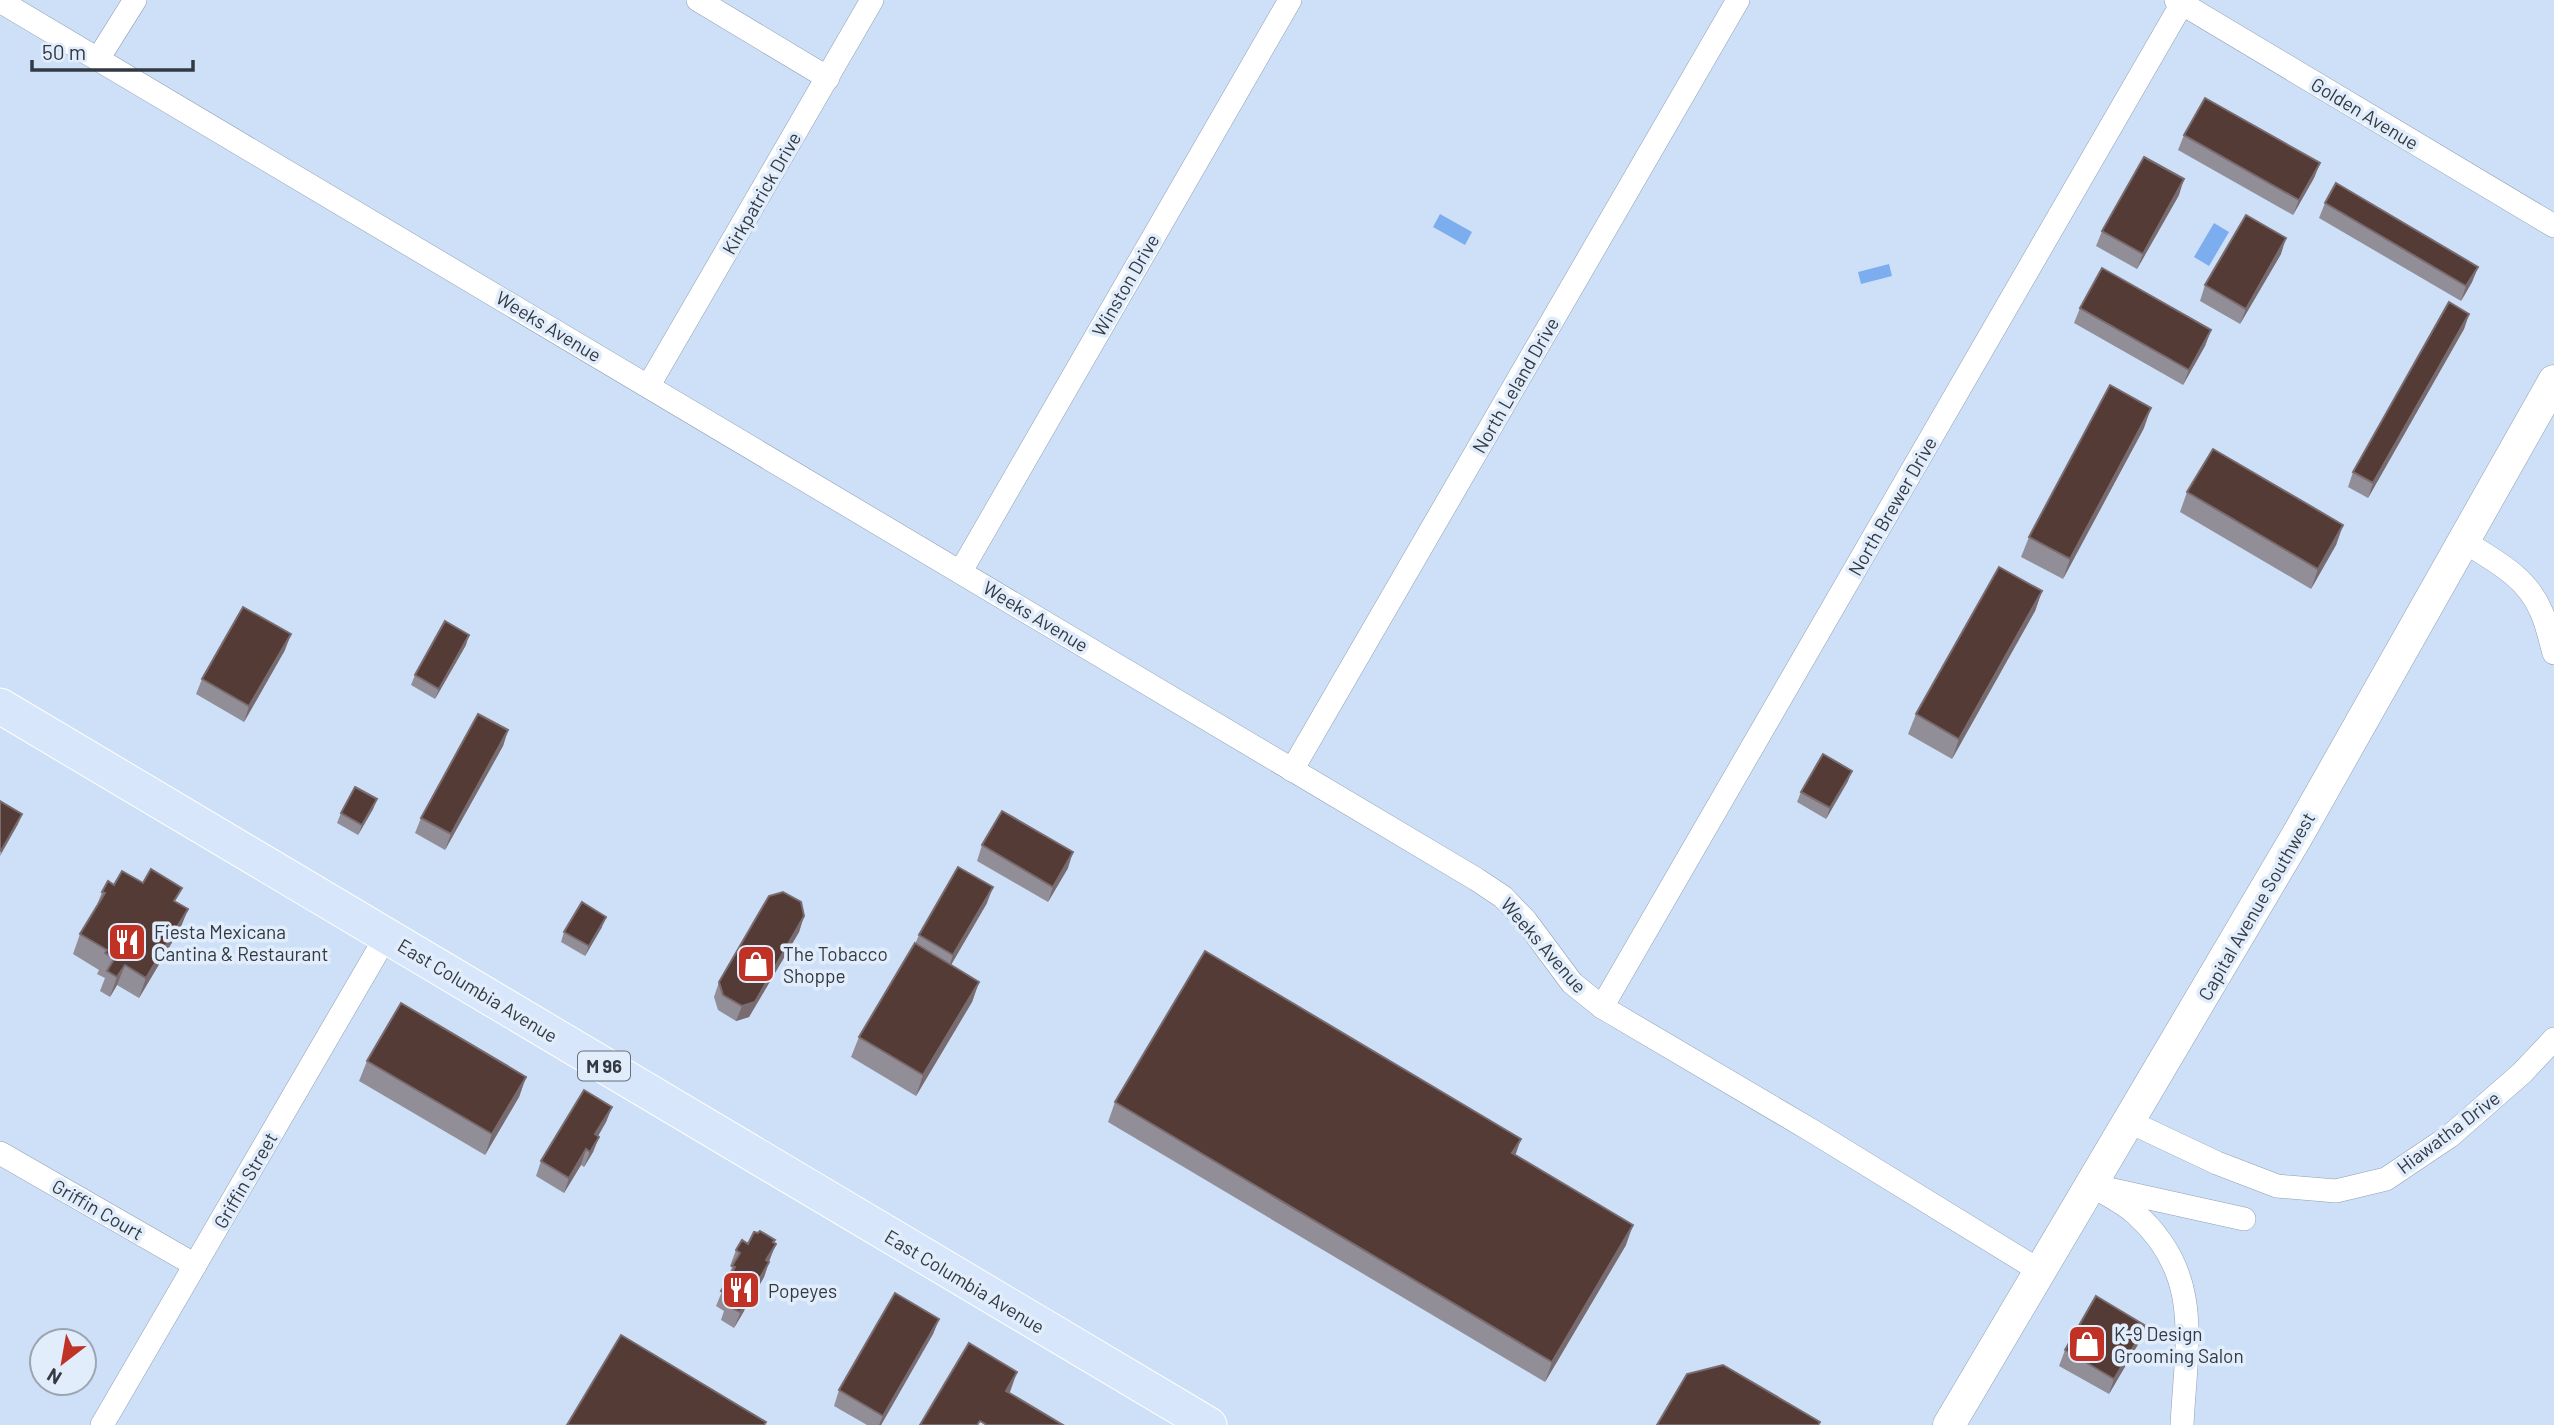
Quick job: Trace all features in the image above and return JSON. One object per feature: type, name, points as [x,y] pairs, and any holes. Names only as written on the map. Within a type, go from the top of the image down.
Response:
[{"type":"main road","name":"Capital Avenue Southwest","points":[[1949,1425],[2297,836],[2554,381]]},
{"type":"main road","name":"East Columbia Avenue","points":[[0,706],[1199,1422]]},
{"type":"street","points":[[98,59],[135,0]]},
{"type":"street","points":[[698,0],[828,78]]},
{"type":"street","name":"Kirkpatrick Drive","points":[[649,385],[872,0]]},
{"type":"street","name":"Winston Drive","points":[[961,571],[1290,0]]},
{"type":"street","name":"North Leland Drive","points":[[1292,770],[1738,0]]},
{"type":"street","name":"Weeks Avenue","points":[[0,1],[1476,878],[1503,897],[1526,921],[1572,983],[1602,1007],[1814,1132],[2040,1271]]},
{"type":"street","name":"Golden Avenue","points":[[2180,1],[2554,226]]},
{"type":"street","name":"North Brewer Drive","points":[[1602,1007],[2180,1]]},
{"type":"street","points":[[2465,542],[2514,573],[2527,587],[2541,610],[2554,653]]},
{"type":"street","name":"Griffin Street","points":[[102,1425],[387,935]]},
{"type":"street","name":"Hiawatha Drive","points":[[2128,1121],[2217,1163],[2277,1186],[2336,1191],[2386,1179],[2450,1136],[2522,1073],[2554,1039]]},
{"type":"street","name":"Griffin Court","points":[[0,1153],[195,1265]]},
{"type":"street","points":[[2091,1185],[2244,1219]]},
{"type":"street","points":[[2091,1185],[2135,1212],[2164,1243],[2182,1281],[2188,1318],[2182,1425]]},
{"type":"water","points":[[1440,214],[1472,232],[1465,245],[1433,227]]},
{"type":"water","points":[[2214,223],[2229,232],[2209,266],[2194,257]]},
{"type":"water","points":[[1889,264],[1892,276],[1861,284],[1858,272]]},
{"type":"building","points":[[2205,98],[2320,163],[2299,200],[2184,135]]},
{"type":"building","points":[[2144,157],[2184,179],[2143,254],[2102,231]]},
{"type":"building","points":[[2336,183],[2478,267],[2466,286],[2325,203]]},
{"type":"building","points":[[2246,215],[2286,238],[2246,309],[2205,285]]},
{"type":"building","points":[[2102,268],[2211,330],[2189,370],[2080,308]]},
{"type":"building","points":[[2449,302],[2469,314],[2373,483],[2353,472]]},
{"type":"building","points":[[2110,385],[2151,408],[2070,559],[2029,537]]},
{"type":"building","points":[[2213,449],[2343,525],[2318,569],[2187,492]]},
{"type":"building","points":[[1999,567],[2042,591],[1959,739],[1916,714]]},
{"type":"building","points":[[243,607],[291,634],[249,706],[202,679]]},
{"type":"building","points":[[445,621],[469,635],[439,689],[415,675]]},
{"type":"building","points":[[478,714],[508,730],[451,834],[421,818]]},
{"type":"building","points":[[1823,754],[1852,771],[1830,808],[1801,792]]},
{"type":"building","points":[[355,787],[377,799],[362,825],[341,813]]},
{"type":"building","points":[[0,801],[22,814],[1,851],[0,850]]},
{"type":"building","points":[[1002,811],[1073,852],[1053,887],[982,845]]},
{"type":"building","points":[[958,867],[993,887],[953,955],[919,935]]},
{"type":"building","name":"Fiesta Mexicana Cantina & Restaurant","points":[[151,869],[182,888],[174,901],[188,909],[146,978],[125,965],[117,977],[107,971],[114,959],[105,953],[107,950],[80,934],[105,893],[102,892],[108,881],[114,885],[122,871],[143,883]]},
{"type":"building","name":"The Tobacco Shoppe","points":[[783,892],[801,902],[804,916],[755,1002],[742,1006],[723,995],[719,982],[769,896]]},
{"type":"building","points":[[582,902],[606,917],[589,946],[564,932]]},
{"type":"building","points":[[915,943],[979,982],[923,1075],[859,1037]]},
{"type":"building","points":[[1205,951],[1521,1139],[1512,1153],[1633,1225],[1552,1362],[1115,1102]]},
{"type":"building","points":[[401,1003],[526,1077],[492,1134],[367,1061]]},
{"type":"building","points":[[584,1090],[612,1107],[595,1134],[599,1137],[590,1152],[586,1149],[569,1178],[541,1161]]},
{"type":"building","name":"Popeyes","points":[[760,1231],[775,1240],[773,1242],[776,1244],[766,1260],[769,1262],[748,1294],[750,1295],[740,1312],[726,1305],[731,1296],[721,1291],[735,1267],[732,1266],[740,1253],[736,1250],[742,1240],[748,1244],[754,1232]]},
{"type":"building","points":[[895,1293],[939,1319],[883,1416],[839,1390]]},
{"type":"building","points":[[2096,1296],[2146,1326],[2114,1379],[2065,1350]]},
{"type":"building","points":[[621,1335],[766,1422],[764,1425],[567,1425]]},
{"type":"building","points":[[969,1343],[1017,1372],[1006,1391],[1063,1425],[987,1425],[980,1421],[977,1425],[920,1425]]},
{"type":"building","points":[[1723,1365],[1820,1422],[1818,1425],[1657,1425],[1687,1374]]},
{"type":"place","name":"Fiesta Mexicana Cantina & Restaurant","points":[[127,942]]},
{"type":"place","name":"The Tobacco Shoppe","points":[[756,964]]},
{"type":"place","name":"Popeyes","points":[[741,1290]]},
{"type":"place","name":"K-9 Design Grooming Salon","points":[[2087,1344]]}]
